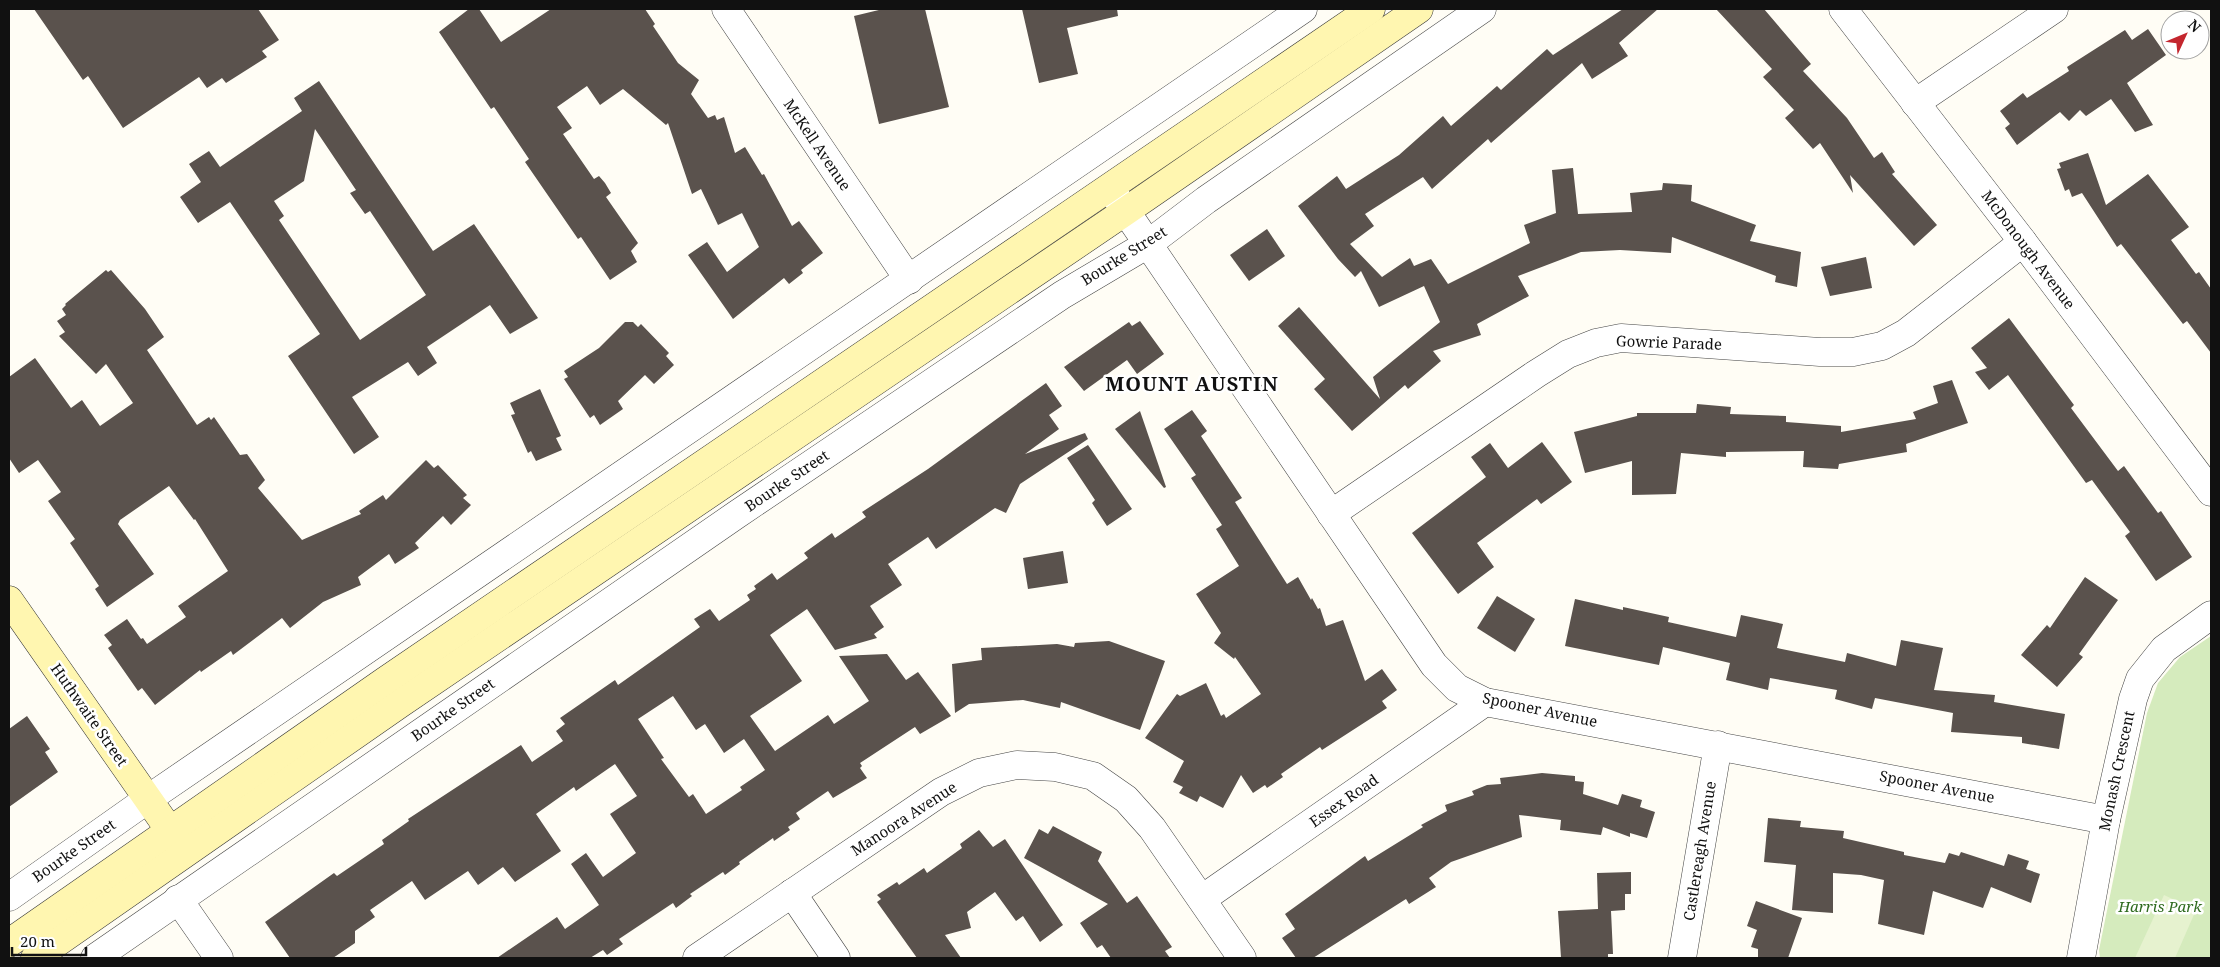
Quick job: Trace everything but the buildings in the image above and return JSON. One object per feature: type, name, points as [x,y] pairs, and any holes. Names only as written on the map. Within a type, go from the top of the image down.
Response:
[{"type":"main road","points":[[9,943],[170,830],[1371,9]]},
{"type":"main road","points":[[35,958],[401,703],[1126,212],[1419,9]]},
{"type":"main road","name":"Huthwaite Street","points":[[9,600],[186,853]]},
{"type":"street","name":"McKell Avenue","points":[[726,9],[909,280]]},
{"type":"street","name":"Bourke Street","points":[[9,897],[148,799],[1303,9]]},
{"type":"street","name":"Bourke Street","points":[[95,958],[736,515],[1038,311],[1148,244],[1206,200],[1482,9]]},
{"type":"street","name":"McDonough Avenue","points":[[1843,9],[2023,242],[2211,492]]},
{"type":"street","points":[[1915,103],[2054,9]]},
{"type":"street","name":"Spooner Avenue","points":[[1109,187],[1434,665],[1457,688],[1485,702],[2106,820]]},
{"type":"street","name":"Gowrie Parade","points":[[1331,514],[1568,354],[1596,343],[1621,338],[1820,352],[1853,352],[1882,346],[1906,333],[2023,242]]},
{"type":"street","name":"Monash Crescent","points":[[2081,958],[2106,820],[2132,699],[2140,679],[2164,649],[2211,615]]},
{"type":"street","name":"Essex Road","points":[[1202,899],[1485,702]]},
{"type":"street","name":"Castlereagh Avenue","points":[[1682,958],[1718,745]]},
{"type":"street","name":"Manoora Avenue","points":[[697,958],[941,792],[979,773],[1017,765],[1055,767],[1092,776],[1126,799],[1152,828],[1242,958]]},
{"type":"street","points":[[792,893],[836,958]]},
{"type":"street","points":[[178,899],[219,958]]},
{"type":"green space","name":"Harris Park","points":[[2211,636],[2211,958],[2100,958],[2099,950],[2147,713],[2158,683],[2180,657]]},
{"type":"green space","points":[[2164,895],[2196,910],[2175,958],[2135,958]]},
{"type":"district","name":"MOUNT AUSTIN","points":[[1192,384]]}]
